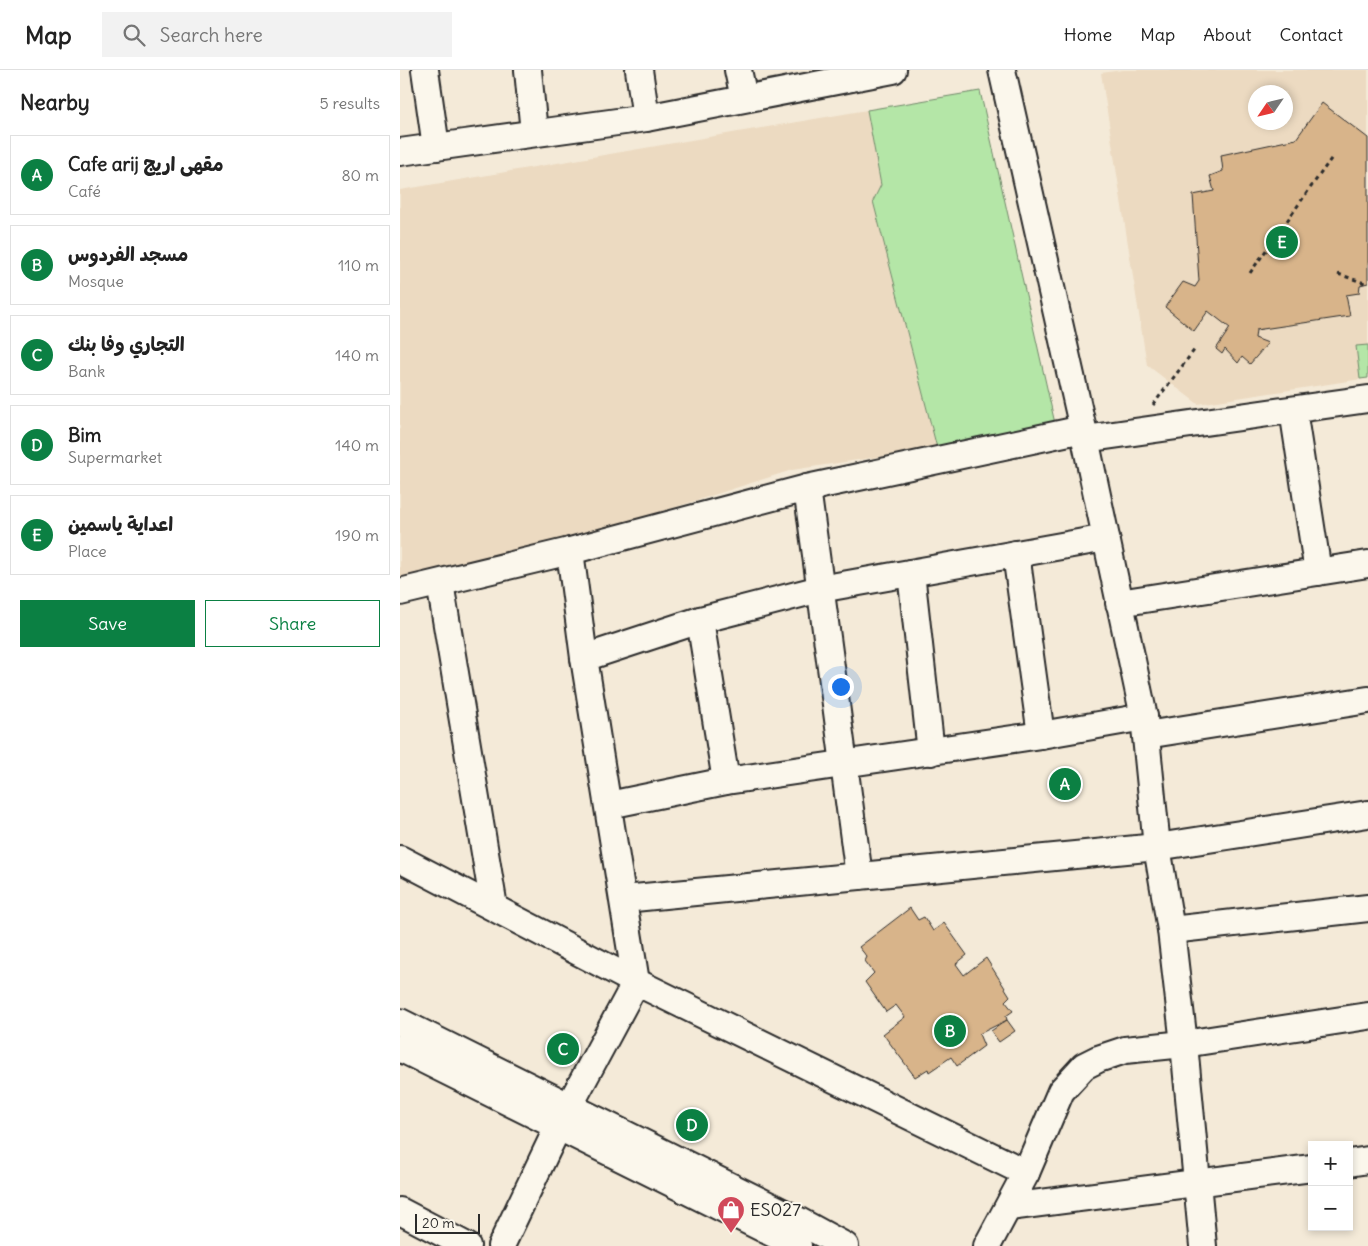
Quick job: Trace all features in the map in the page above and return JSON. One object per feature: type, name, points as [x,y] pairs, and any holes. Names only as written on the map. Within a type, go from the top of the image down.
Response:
[{"type":"street","points":[[425,70],[436,146]]},
{"type":"street","points":[[528,70],[534,133]]},
{"type":"street","points":[[638,70],[646,118]]},
{"type":"street","points":[[738,70],[744,98]]},
{"type":"street","points":[[1002,70],[1084,434],[1145,726],[1157,847],[1171,930],[1184,1044],[1203,1246]]},
{"type":"street","points":[[400,152],[646,118],[885,71]]},
{"type":"street","points":[[400,592],[570,551],[807,488],[1084,434],[1133,431],[1368,399]]},
{"type":"street","points":[[1293,410],[1318,572]]},
{"type":"street","points":[[807,488],[859,876]]},
{"type":"street","points":[[584,658],[700,620],[820,589],[1106,538]]},
{"type":"street","points":[[501,1246],[563,1116],[636,982],[584,658],[570,551]]},
{"type":"street","points":[[1016,554],[1041,736]]},
{"type":"street","points":[[1120,603],[1368,564]]},
{"type":"street","points":[[911,573],[931,752]]},
{"type":"street","points":[[440,583],[494,907]]},
{"type":"street","points":[[700,620],[726,781]]},
{"type":"street","points":[[609,805],[726,781],[1041,736],[1368,700]]},
{"type":"street","points":[[624,899],[1157,847],[1368,814]]},
{"type":"street","points":[[400,859],[636,982],[1026,1173]]},
{"type":"street","points":[[1171,930],[1368,908]]},
{"type":"street","points":[[986,1246],[1026,1173],[1061,1091],[1084,1066],[1125,1050],[1184,1044],[1368,1016]]},
{"type":"street","points":[[400,1022],[563,1116],[798,1246]]},
{"type":"street","points":[[400,1048],[563,1116],[786,1214],[845,1246]]},
{"type":"street","points":[[1353,1162],[1368,1160]]},
{"type":"street","points":[[1009,1206],[1198,1184],[1308,1169]]},
{"type":"street","points":[[400,1211],[467,1246]]},
{"type":"path","points":[[1250,273],[1333,156]]},
{"type":"path","points":[[1338,274],[1368,284]]},
{"type":"path","points":[[1133,431],[1195,349]]},
{"type":"shaded area","points":[[1123,70],[1368,70],[1368,378],[1198,404],[1147,365],[1101,73]]},
{"type":"shaded area","points":[[867,110],[881,185],[873,201],[937,448],[792,470],[629,522],[400,578],[400,190]]},
{"type":"green space","points":[[980,91],[1056,428],[937,448],[873,201],[881,185],[867,110]]},
{"type":"green space","points":[[1368,345],[1368,378],[1360,379],[1356,346]]},
{"type":"building","points":[[1322,103],[1368,138],[1368,283],[1360,285],[1359,293],[1346,295],[1350,316],[1256,330],[1255,338],[1268,343],[1250,364],[1242,357],[1238,363],[1225,349],[1222,354],[1216,349],[1230,328],[1208,311],[1194,331],[1165,307],[1183,282],[1195,287],[1199,281],[1193,195],[1214,191],[1210,176],[1223,171],[1221,155],[1296,139]]},
{"type":"building","points":[[910,908],[918,920],[924,917],[933,931],[944,923],[967,955],[956,964],[964,975],[986,958],[1010,996],[1005,1001],[1013,1011],[1006,1016],[1007,1020],[979,1034],[984,1046],[957,1066],[951,1057],[929,1072],[928,1069],[915,1077],[883,1034],[905,1017],[896,1005],[886,1012],[865,982],[874,973],[865,961],[867,957],[859,947]]},
{"type":"building","points":[[1007,1020],[1015,1031],[999,1042],[991,1031]]},
{"type":"place","name":"اعداية ياسمين","points":[[1282,242]]},
{"type":"place","name":"Cafe arij مقهى اريج","points":[[1065,784]]},
{"type":"place","name":"مسجد الفردوس","points":[[950,1031]]},
{"type":"place","name":"التجاري وفا بنك","points":[[563,1049]]},
{"type":"place","name":"Bim","points":[[692,1125]]},
{"type":"place","name":"ES027","points":[[731,1234]]}]
